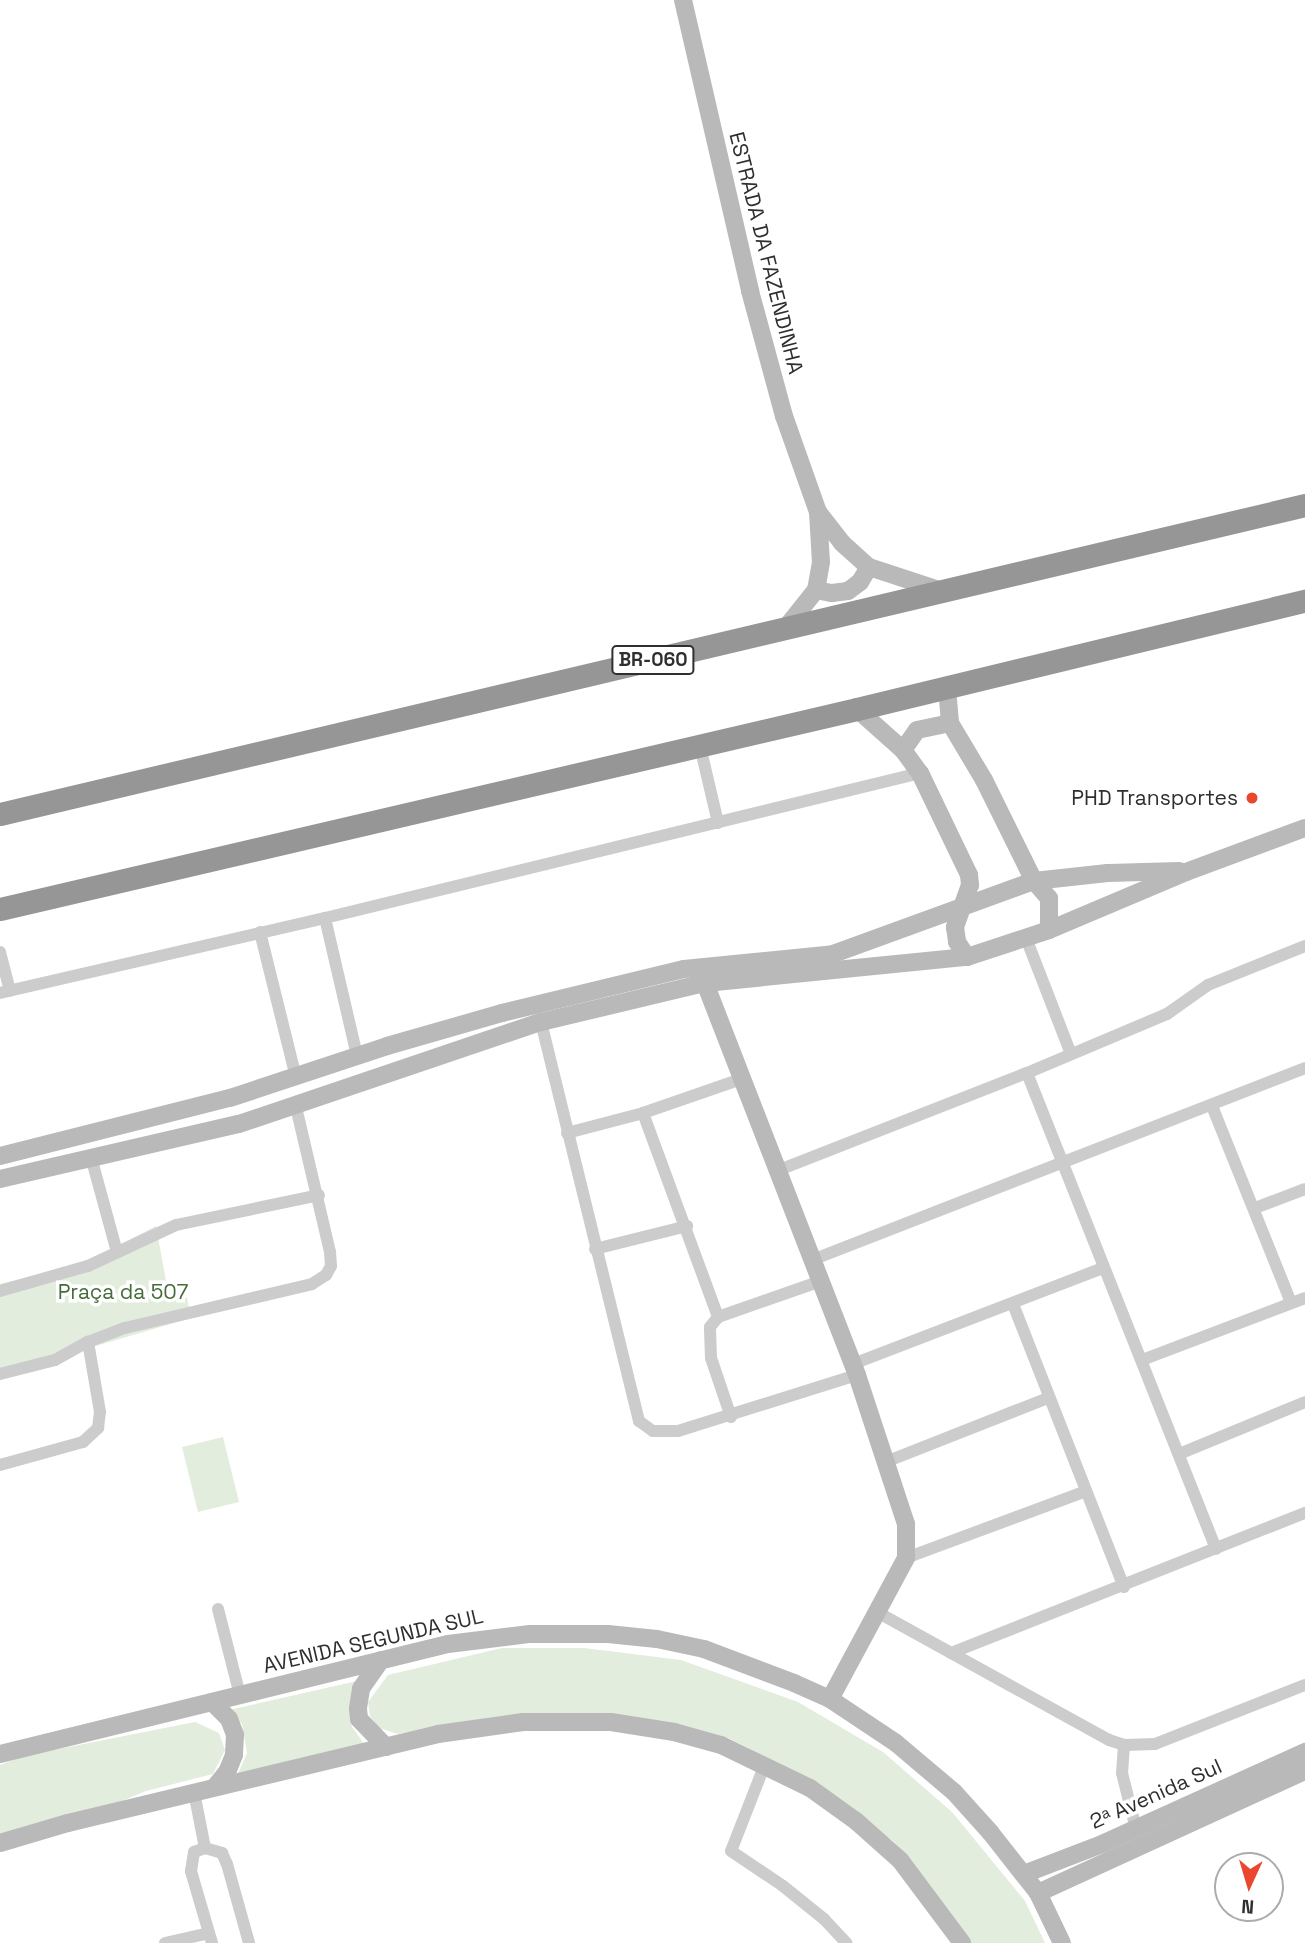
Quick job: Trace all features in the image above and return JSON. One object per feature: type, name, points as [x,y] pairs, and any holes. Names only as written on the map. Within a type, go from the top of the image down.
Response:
[{"type":"highway","name":"BR-060","points":[[0,814],[784,631],[1305,505]]},
{"type":"highway","points":[[0,909],[947,688],[1305,601]]},
{"type":"street","name":"ESTRADA DA FAZENDINHA","points":[[683,0],[750,291],[784,416],[818,512],[821,562],[816,590]]},
{"type":"street","name":"ESTRADA DA FAZENDINHA","points":[[818,512],[848,550],[869,567],[942,591]]},
{"type":"street","points":[[784,631],[816,590],[832,593],[848,591],[860,582],[869,567]]},
{"type":"street","points":[[947,688],[950,723],[984,780],[1034,881],[1049,898],[1049,930]]},
{"type":"street","points":[[857,709],[903,750],[920,773],[969,875],[971,882],[955,932],[959,947],[967,957]]},
{"type":"street","points":[[903,750],[917,730],[950,723]]},
{"type":"street","points":[[700,746],[718,822]]},
{"type":"street","points":[[0,952],[5,992],[325,918],[920,773]]},
{"type":"street","points":[[0,1179],[240,1124],[541,1022],[705,983],[967,957],[1049,930],[1186,872],[1305,828]]},
{"type":"street","points":[[0,1156],[230,1098],[387,1046],[502,1013],[696,966],[833,954],[1034,881],[1108,873],[1186,872]]},
{"type":"street","points":[[325,918],[357,1056]]},
{"type":"street","points":[[260,932],[296,1077]]},
{"type":"street","points":[[1026,938],[1071,1054]]},
{"type":"street","points":[[779,1170],[1027,1073],[1167,1014],[1208,985],[1305,946]]},
{"type":"street","points":[[705,983],[855,1370],[888,1461],[906,1524],[906,1558],[830,1699]]},
{"type":"street","points":[[541,1022],[639,1421],[645,1427],[664,1433],[731,1417],[855,1370],[1103,1268]]},
{"type":"street","points":[[387,1046],[398,1071]]},
{"type":"street","points":[[812,1260],[1305,1068]]},
{"type":"street","points":[[1027,1073],[1216,1549]]},
{"type":"street","points":[[567,1133],[643,1113],[741,1079]]},
{"type":"street","points":[[230,1098],[240,1124]]},
{"type":"street","points":[[1212,1106],[1292,1303]]},
{"type":"street","points":[[0,1374],[55,1360],[88,1342],[125,1328],[321,1279],[329,1270],[331,1261],[319,1195],[296,1107]]},
{"type":"street","points":[[643,1113],[687,1226],[718,1317]]},
{"type":"street","points":[[91,1157],[117,1252]]},
{"type":"street","points":[[1255,1208],[1305,1189]]},
{"type":"street","points":[[0,1291],[88,1266],[176,1225],[319,1195]]},
{"type":"street","points":[[596,1249],[687,1226]]},
{"type":"street","points":[[731,1417],[708,1343],[710,1327],[718,1317],[821,1281]]},
{"type":"street","points":[[1142,1360],[1305,1298]]},
{"type":"street","points":[[1013,1304],[1124,1587]]},
{"type":"street","points":[[0,1465],[83,1442],[98,1429],[100,1412],[88,1342]]},
{"type":"street","points":[[888,1461],[1048,1398]]},
{"type":"street","points":[[1179,1454],[1305,1402]]},
{"type":"street","points":[[906,1558],[1086,1491]]},
{"type":"street","points":[[951,1653],[1124,1587],[1305,1513]]},
{"type":"street","points":[[218,1609],[240,1695]]},
{"type":"street","points":[[877,1612],[1109,1740],[1124,1745],[1155,1744],[1305,1685]]},
{"type":"street","name":"AVENIDA SEGUNDA SUL","points":[[0,1754],[381,1660],[509,1635],[608,1634],[657,1639],[704,1649],[830,1699],[896,1743],[954,1792],[1024,1874],[1038,1893],[1062,1943]]},
{"type":"street","points":[[381,1660],[361,1689],[358,1709],[359,1719],[386,1747]]},
{"type":"street","points":[[212,1702],[229,1719],[235,1735],[234,1755],[227,1772],[215,1787]]},
{"type":"street","points":[[0,1843],[194,1792],[449,1731],[523,1722],[611,1723],[674,1732],[721,1745],[765,1764],[833,1804],[900,1860],[962,1943]]},
{"type":"street","points":[[1124,1745],[1122,1773],[1136,1829]]},
{"type":"street","name":"2ᵃ Avenida Sul","points":[[1024,1874],[1136,1829],[1305,1752]]},
{"type":"street","points":[[765,1764],[731,1851],[783,1886],[824,1919],[846,1943]]},
{"type":"street","name":"2ᵃ Avenida Sul","points":[[1038,1893],[1305,1771]]},
{"type":"street","points":[[194,1792],[205,1848]]},
{"type":"street","points":[[165,1943],[210,1938],[191,1871],[194,1852],[205,1848],[222,1853],[249,1943]]},
{"type":"green space","name":"Praça da 507","points":[[156,1226],[167,1286],[187,1298],[191,1318],[0,1374],[0,1284],[84,1263]]},
{"type":"green space","points":[[223,1437],[239,1502],[198,1512],[182,1447]]},
{"type":"green space","points":[[502,1648],[584,1648],[681,1660],[798,1702],[883,1752],[952,1812],[1025,1901],[1045,1943],[968,1943],[951,1913],[894,1842],[789,1768],[728,1738],[663,1723],[575,1713],[494,1717],[398,1734],[379,1728],[370,1716],[368,1702],[388,1675]]},
{"type":"green space","points":[[366,1679],[351,1695],[352,1727],[365,1745],[237,1776],[247,1753],[242,1724],[229,1710]]},
{"type":"green space","points":[[195,1722],[219,1733],[225,1750],[213,1774],[146,1791],[100,1810],[0,1839],[0,1765],[23,1756]]},
{"type":"place","name":"PHD Transportes","points":[[1252,798]]}]
